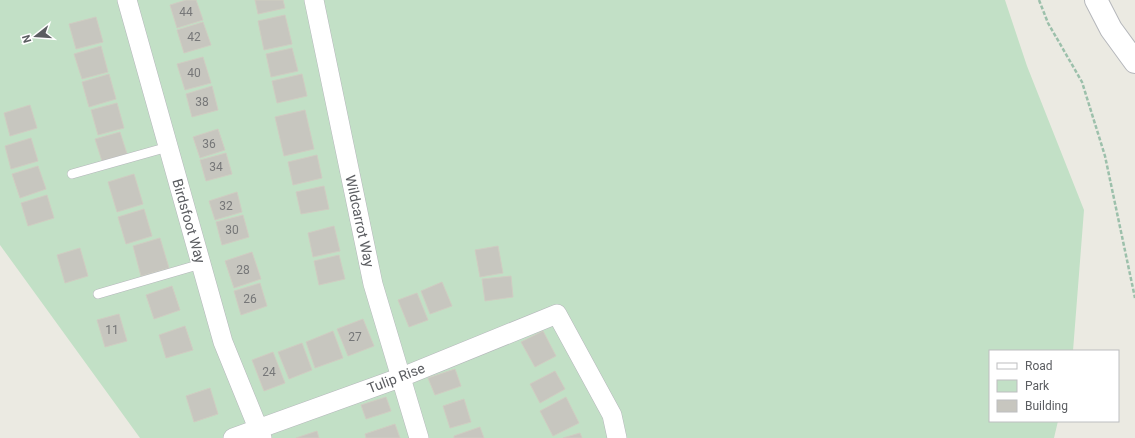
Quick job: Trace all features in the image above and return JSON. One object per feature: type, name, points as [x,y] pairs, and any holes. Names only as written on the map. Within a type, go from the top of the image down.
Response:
[{"type":"street","name":"Birdsfoot Way","points":[[127,0],[223,342],[260,433]]},
{"type":"street","name":"Wildcarrot Way","points":[[314,0],[373,284],[419,438]]},
{"type":"street","points":[[1096,0],[1111,29],[1135,62]]},
{"type":"street","name":"Tulip Rise","points":[[233,438],[260,433],[557,314],[612,415],[617,438]]},
{"type":"lane","points":[[72,174],[168,147]]},
{"type":"lane","points":[[98,294],[201,264]]},
{"type":"path","points":[[1039,0],[1048,23],[1082,82],[1104,156],[1135,298]]},
{"type":"green space","points":[[0,0],[1005,0],[1027,66],[1084,210],[1073,350],[989,350],[989,422],[1058,422],[1054,438],[140,438],[0,245]]},
{"type":"building","points":[[186,0],[196,0],[203,20],[177,28],[170,5]]},
{"type":"building","points":[[255,0],[283,0],[285,8],[258,14]]},
{"type":"building","points":[[285,15],[292,44],[264,50],[258,21]]},
{"type":"building","points":[[96,17],[103,42],[76,49],[69,24]]},
{"type":"building","points":[[203,22],[211,45],[184,53],[177,30]]},
{"type":"building","points":[[101,46],[108,72],[82,79],[74,54]]},
{"type":"building","points":[[292,48],[298,71],[271,77],[266,54]]},
{"type":"building","points":[[203,57],[211,83],[185,90],[177,64]]},
{"type":"building","points":[[109,74],[116,99],[89,107],[82,82]]},
{"type":"building","points":[[302,74],[307,96],[277,103],[272,81]]},
{"type":"building","points":[[212,86],[218,110],[192,117],[186,94]]},
{"type":"building","points":[[117,103],[124,128],[98,135],[91,110]]},
{"type":"building","points":[[30,105],[37,128],[10,136],[4,113]]},
{"type":"building","points":[[305,110],[314,149],[284,156],[275,117]]},
{"type":"building","points":[[218,129],[225,150],[200,158],[193,137]]},
{"type":"building","points":[[120,132],[127,154],[102,161],[95,139]]},
{"type":"building","points":[[31,138],[38,161],[11,169],[5,146]]},
{"type":"building","points":[[226,153],[232,174],[206,181],[200,160]]},
{"type":"building","points":[[317,155],[322,178],[293,185],[288,162]]},
{"type":"building","points":[[38,166],[46,189],[20,198],[12,174]]},
{"type":"building","points":[[134,174],[143,204],[117,212],[108,182]]},
{"type":"building","points":[[324,186],[329,209],[301,214],[296,192]]},
{"type":"building","points":[[237,192],[242,212],[215,220],[209,201]]},
{"type":"building","points":[[47,195],[54,218],[28,226],[21,203]]},
{"type":"building","points":[[144,209],[152,236],[126,244],[118,217]]},
{"type":"building","points":[[243,215],[249,237],[222,245],[216,222]]},
{"type":"building","points":[[334,226],[340,251],[313,257],[308,233]]},
{"type":"building","points":[[160,238],[169,268],[141,276],[133,246]]},
{"type":"building","points":[[498,246],[503,273],[480,277],[475,250]]},
{"type":"building","points":[[80,248],[88,276],[65,283],[57,255]]},
{"type":"building","points":[[252,252],[261,279],[234,288],[225,261]]},
{"type":"building","points":[[339,255],[345,279],[319,285],[314,261]]},
{"type":"building","points":[[511,276],[513,297],[485,301],[482,279]]},
{"type":"building","points":[[442,282],[452,306],[430,314],[421,291]]},
{"type":"building","points":[[260,283],[267,306],[241,315],[234,291]]},
{"type":"building","points":[[172,286],[180,310],[154,319],[146,295]]},
{"type":"building","points":[[417,293],[428,320],[409,327],[398,300]]},
{"type":"building","points":[[119,314],[127,341],[105,347],[97,320]]},
{"type":"building","points":[[363,319],[374,346],[348,356],[337,329]]},
{"type":"building","points":[[185,326],[193,350],[166,358],[159,335]]},
{"type":"building","points":[[333,331],[343,358],[315,368],[306,342]]},
{"type":"building","points":[[543,331],[556,356],[535,367],[521,342]]},
{"type":"building","points":[[302,343],[312,370],[289,379],[278,352]]},
{"type":"building","points":[[273,352],[285,383],[264,391],[252,360]]},
{"type":"building","points":[[455,369],[461,386],[435,395],[428,378]]},
{"type":"building","points":[[555,371],[565,389],[540,403],[530,384]]},
{"type":"building","points":[[210,388],[218,414],[194,422],[186,396]]},
{"type":"building","points":[[386,397],[391,411],[366,419],[361,405]]},
{"type":"building","points":[[566,397],[579,423],[553,436],[540,411]]},
{"type":"building","points":[[464,399],[471,422],[450,428],[443,406]]},
{"type":"building","points":[[395,424],[400,438],[366,438],[365,434]]},
{"type":"building","points":[[480,427],[484,438],[454,438],[454,436]]},
{"type":"building","points":[[317,431],[319,438],[296,438]]},
{"type":"building","points":[[580,433],[582,438],[563,438]]}]
